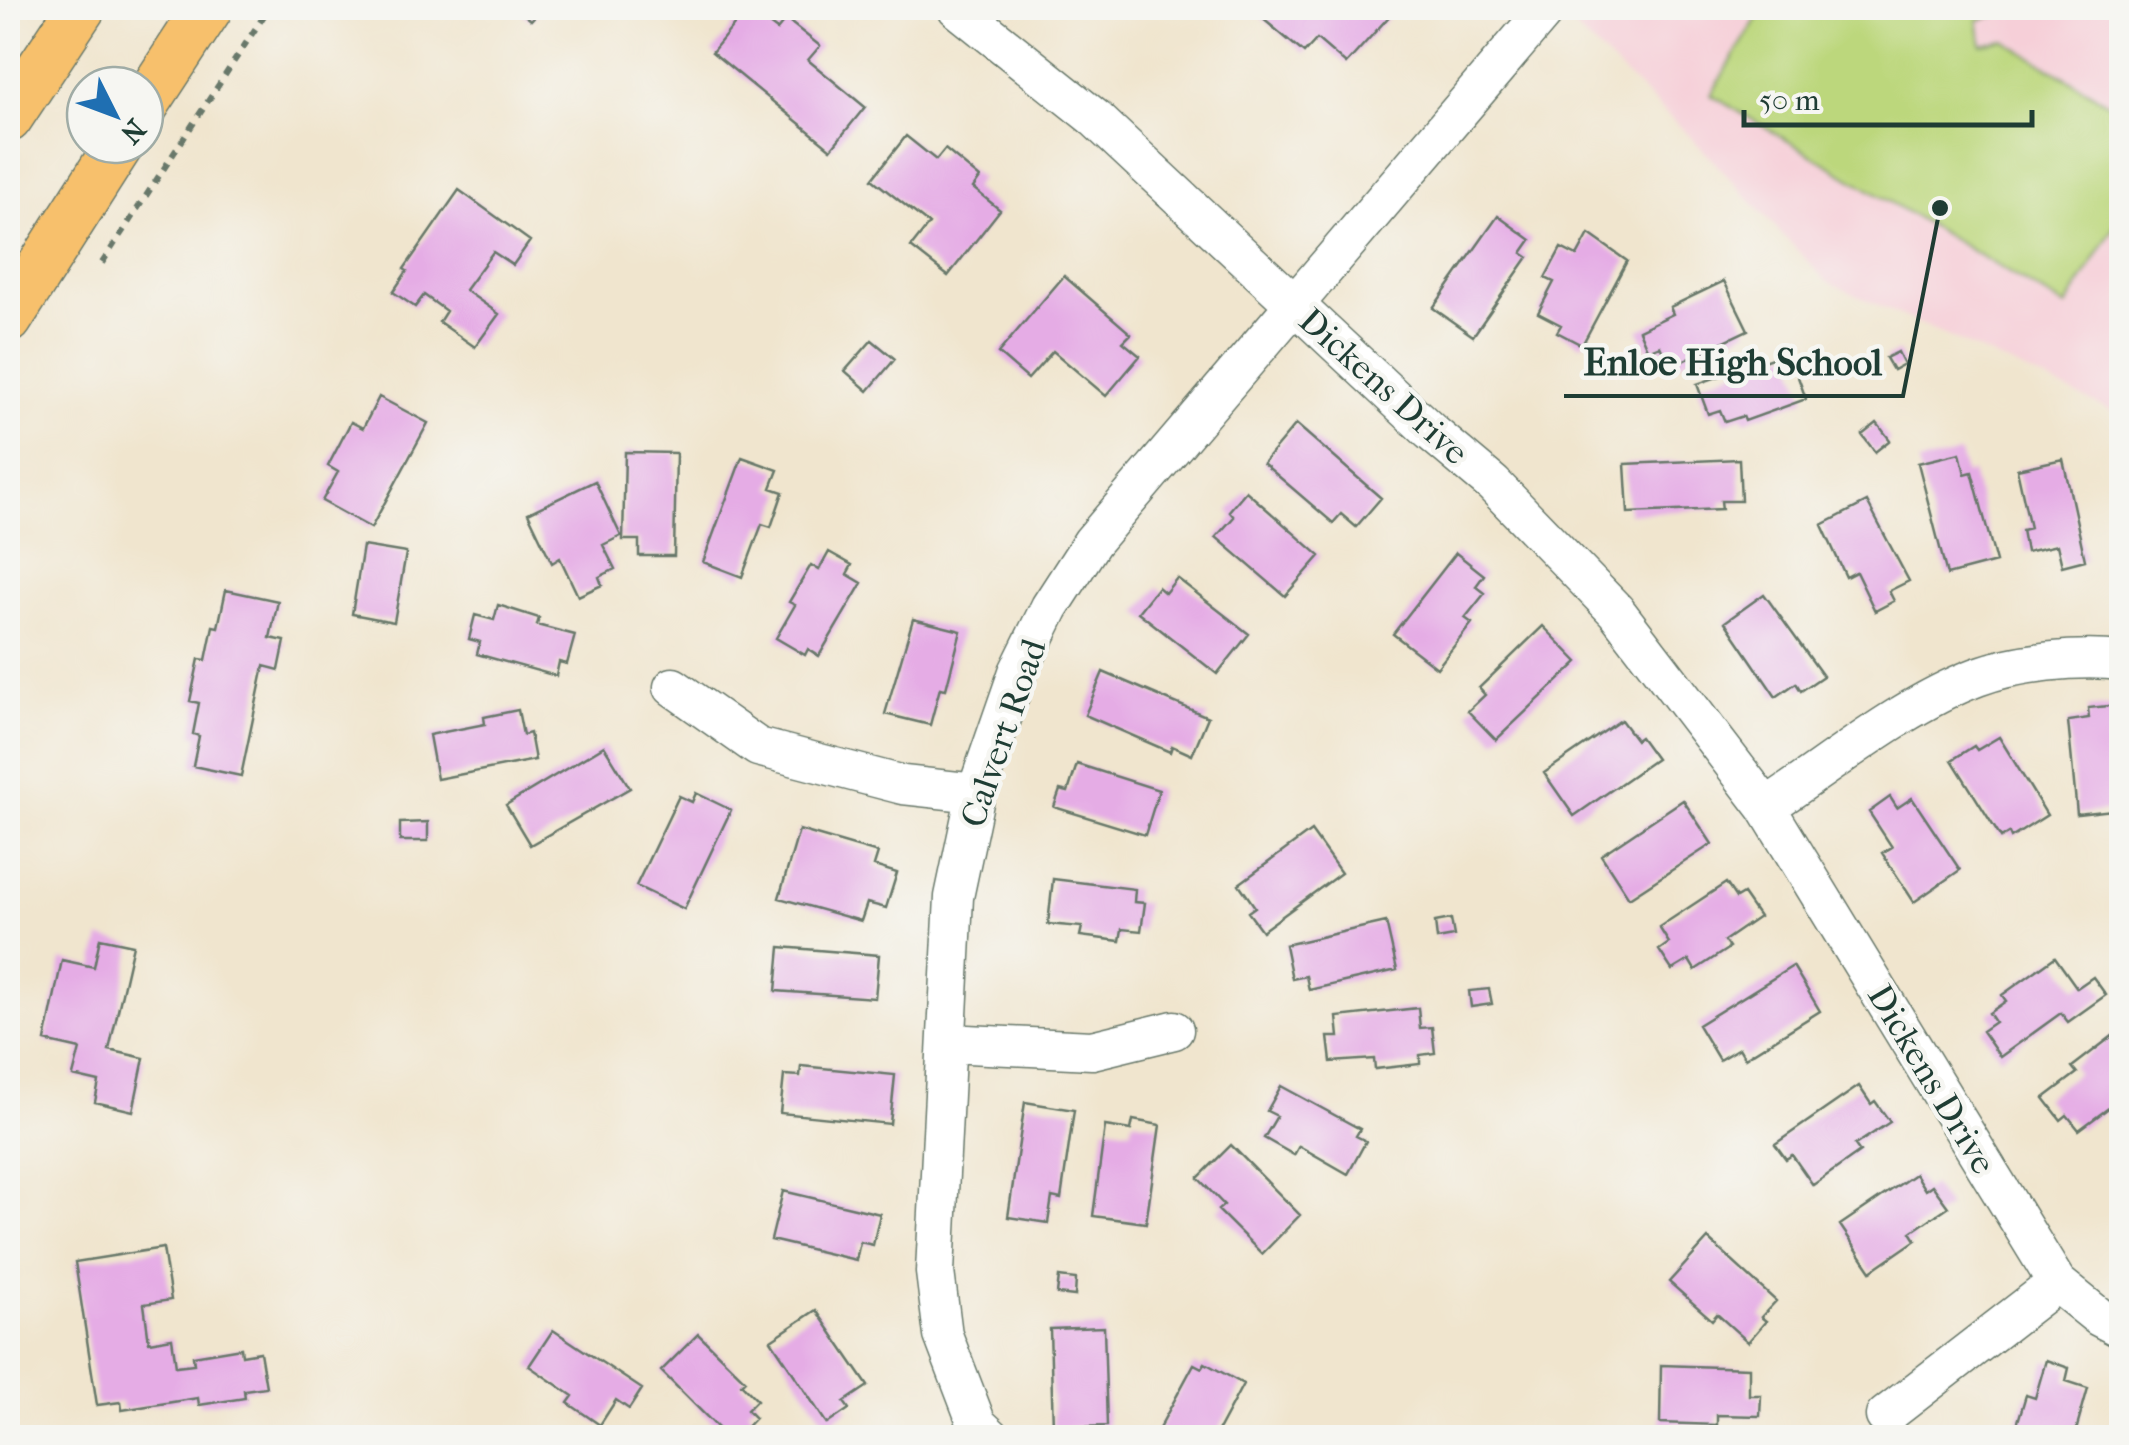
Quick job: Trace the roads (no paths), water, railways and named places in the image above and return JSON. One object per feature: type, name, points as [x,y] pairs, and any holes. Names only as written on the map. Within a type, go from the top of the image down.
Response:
[{"type":"main road","points":[[8,118],[81,8]]},
{"type":"main road","points":[[165,74],[208,8]]},
{"type":"main road","points":[[8,319],[106,165]]},
{"type":"street","name":"Dickens Drive","points":[[957,8],[1096,119],[1431,432],[1493,484],[1616,611],[1766,807],[2057,1284],[2098,1317],[2122,1329]]},
{"type":"street","name":"Calvert Road","points":[[977,1433],[942,1334],[935,1272],[954,897],[976,794],[1018,672],[1050,607],[1104,528],[1543,13]]},
{"type":"street","points":[[1766,807],[1919,706],[1978,676],[2054,661],[2122,662]]},
{"type":"street","points":[[673,686],[758,746],[820,766],[903,784],[976,794]]},
{"type":"street","points":[[947,1043],[1092,1050],[1174,1030]]},
{"type":"street","points":[[1885,1416],[2057,1284]]},
{"type":"place","name":"Enloe High School","points":[[1940,208]]}]
